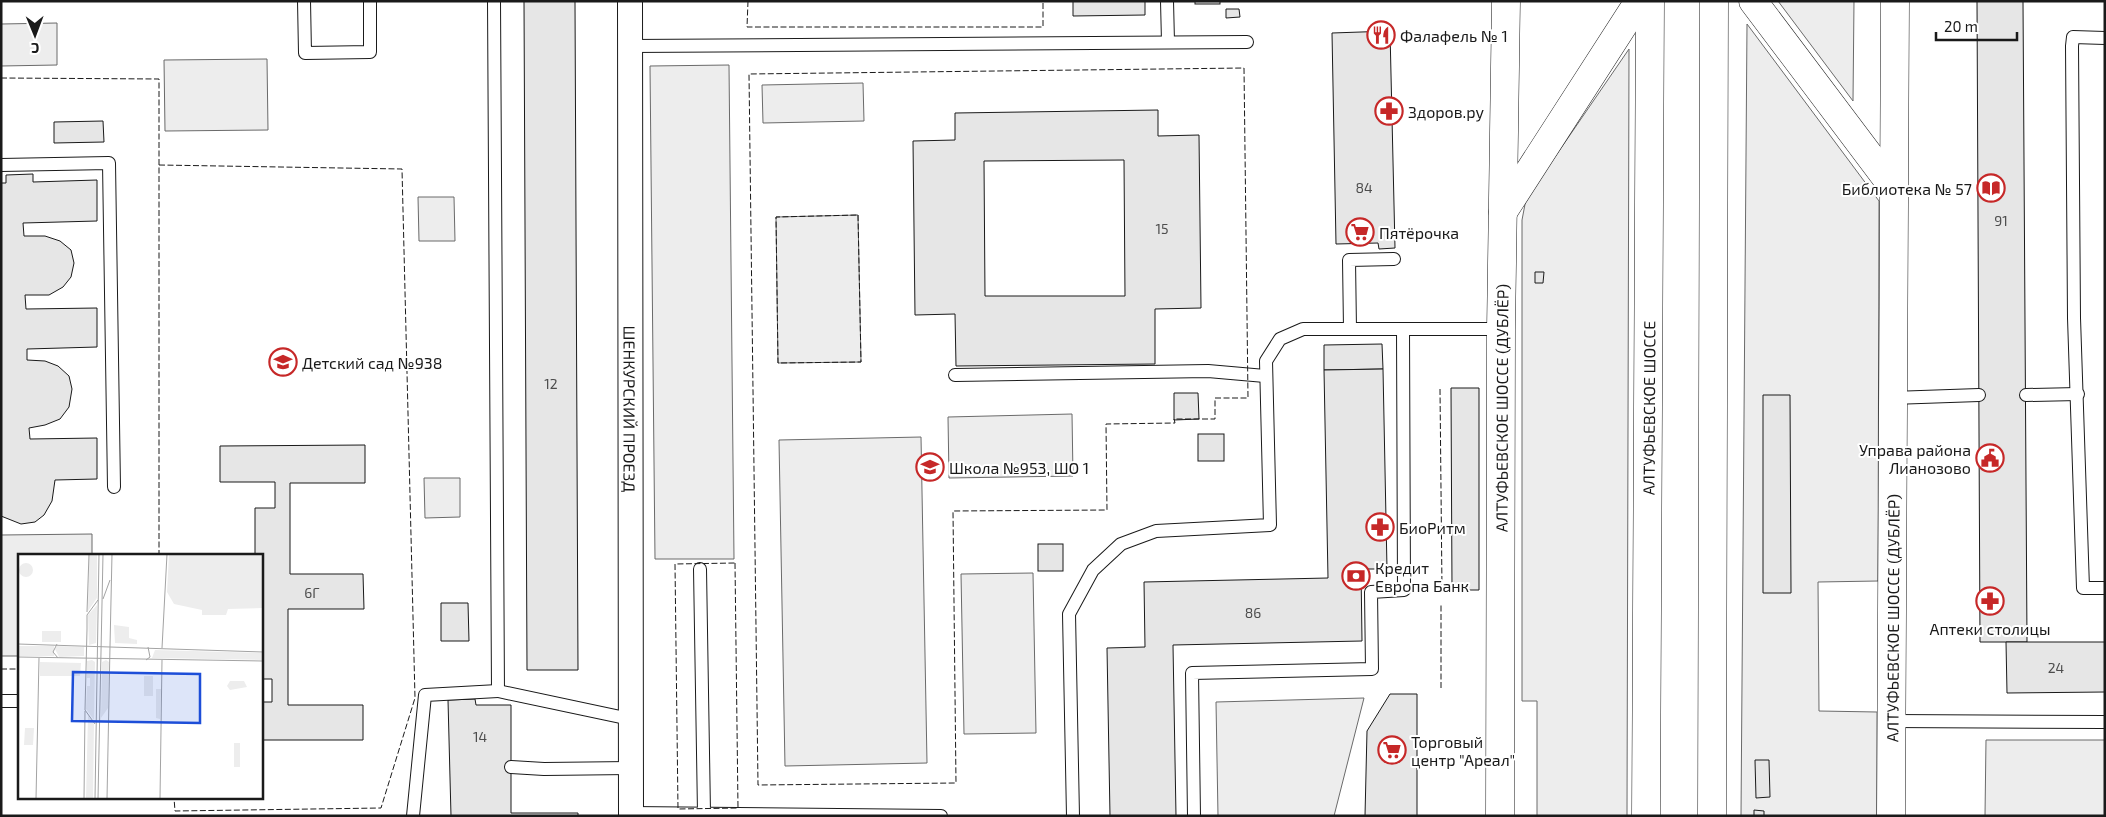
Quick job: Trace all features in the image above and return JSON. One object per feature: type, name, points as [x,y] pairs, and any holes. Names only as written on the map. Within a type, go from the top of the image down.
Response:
[{"type":"main road","name":"АЛТУФЬЕВСКОЕ ШОССЕ (ДУБЛЁР)","points":[[1500,816],[1501,329],[1506,1]]},
{"type":"main road","points":[[1503,212],[1639,1]]},
{"type":"main road","name":"АЛТУФЬЕВСКОЕ ШОССЕ","points":[[1646,816],[1650,1]]},
{"type":"main road","points":[[1712,816],[1714,1]]},
{"type":"main road","points":[[1753,1],[1893,186]]},
{"type":"main road","name":"АЛТУФЬЕВСКОЕ ШОССЕ (ДУБЛЁР)","points":[[1891,816],[1895,1]]},
{"type":"street","name":"ШЕНКУРСКИЙ ПРОЕЗД","points":[[630,1],[630,814]]},
{"type":"lane","points":[[304,1],[305,53],[370,52],[370,1]]},
{"type":"lane","points":[[494,1],[498,691]]},
{"type":"lane","points":[[1167,1],[1168,42]]},
{"type":"lane","points":[[2105,38],[2073,37],[2074,318],[2084,588],[2105,588]]},
{"type":"lane","points":[[630,46],[1247,42]]},
{"type":"lane","points":[[1,165],[109,163],[114,487]]},
{"type":"lane","points":[[1350,329],[1349,260],[1394,259]]},
{"type":"lane","points":[[1072,816],[1069,614],[1093,570],[1121,544],[1156,531],[1270,525],[1265,376],[1266,361],[1280,339],[1303,329],[1501,329]]},
{"type":"lane","points":[[1194,816],[1192,673],[1372,669],[1371,592],[1404,590],[1403,329]]},
{"type":"lane","points":[[955,375],[1208,371],[1265,376]]},
{"type":"lane","points":[[2026,395],[2078,394]]},
{"type":"lane","points":[[1892,398],[1979,395]]},
{"type":"lane","points":[[696,814],[700,569]]},
{"type":"lane","points":[[412,816],[425,695],[498,691],[630,719]]},
{"type":"lane","points":[[1,701],[18,701]]},
{"type":"lane","points":[[1891,721],[2105,722]]},
{"type":"lane","points":[[511,766],[544,769],[630,768]]},
{"type":"lane","points":[[630,814],[941,816]]},
{"type":"shaded area","points":[[1778,1],[1854,1],[1853,101]]},
{"type":"shaded area","points":[[57,23],[57,65],[1,66],[1,24]]},
{"type":"shaded area","points":[[1747,24],[1879,201],[1878,581],[1818,582],[1819,711],[1877,712],[1877,816],[1741,816]]},
{"type":"shaded area","points":[[1629,49],[1627,816],[1537,816],[1537,701],[1522,701],[1522,220],[1526,199]]},
{"type":"shaded area","points":[[267,59],[268,130],[165,131],[164,60]]},
{"type":"shaded area","points":[[729,65],[734,559],[655,559],[650,66]]},
{"type":"shaded area","points":[[863,83],[864,121],[763,123],[762,85]]},
{"type":"shaded area","points":[[418,197],[454,197],[455,241],[419,241]]},
{"type":"shaded area","points":[[858,215],[861,362],[778,363],[776,217]]},
{"type":"shaded area","points":[[1072,414],[1073,476],[949,478],[948,417]]},
{"type":"shaded area","points":[[921,437],[927,763],[785,766],[779,440]]},
{"type":"shaded area","points":[[424,478],[460,478],[460,517],[425,518]]},
{"type":"shaded area","points":[[92,534],[92,554],[18,554],[18,656],[1,656],[1,535]]},
{"type":"shaded area","points":[[1033,573],[1036,733],[964,734],[961,574]]},
{"type":"shaded area","points":[[1364,698],[1334,816],[1218,816],[1216,702]]},
{"type":"shaded area","points":[[1986,740],[2105,740],[2105,816],[1985,816]]},
{"type":"building","points":[[524,1],[575,1],[578,670],[527,670]]},
{"type":"building","points":[[1073,1],[1145,1],[1145,15],[1073,16]]},
{"type":"building","points":[[1195,1],[1220,1],[1220,4],[1195,4]]},
{"type":"building","points":[[1977,1],[2023,1],[2027,642],[1980,642]]},
{"type":"building","points":[[1226,9],[1239,9],[1240,17],[1226,18]]},
{"type":"building","points":[[1390,31],[1395,248],[1379,249],[1378,243],[1336,244],[1332,33]]},
{"type":"building","points":[[1158,110],[1158,136],[1199,135],[1201,308],[1155,309],[1155,364],[956,366],[955,314],[915,315],[913,141],[955,140],[955,113]],"holes":[[[1124,160],[1125,296],[985,296],[984,161]]]},
{"type":"building","points":[[103,121],[104,142],[54,143],[54,122]]},
{"type":"building","points":[[33,174],[33,182],[97,180],[97,221],[23,223],[24,236],[45,236],[60,241],[71,250],[74,263],[71,277],[63,287],[49,295],[25,295],[26,309],[97,308],[97,347],[27,349],[27,360],[45,361],[58,366],[69,376],[72,389],[69,407],[60,419],[45,425],[29,428],[30,439],[97,438],[97,479],[55,480],[52,501],[44,515],[35,522],[21,524],[1,516],[1,183],[6,183],[6,175]]},
{"type":"building","points":[[1535,272],[1544,272],[1543,283],[1535,283]]},
{"type":"building","points":[[1382,344],[1383,369],[1324,370],[1324,345]]},
{"type":"building","points":[[1383,369],[1387,569],[1361,569],[1362,641],[1173,645],[1176,816],[1110,816],[1107,648],[1145,647],[1144,582],[1328,578],[1324,370]]},
{"type":"building","points":[[1451,388],[1479,388],[1479,590],[1452,590]]},
{"type":"building","points":[[1174,393],[1198,393],[1199,419],[1174,420]]},
{"type":"building","points":[[1763,395],[1790,395],[1791,593],[1763,593]]},
{"type":"building","points":[[1198,434],[1224,434],[1224,461],[1198,461]]},
{"type":"building","points":[[365,445],[365,483],[290,483],[290,574],[363,574],[364,609],[288,609],[288,705],[363,705],[363,740],[262,740],[262,702],[272,702],[272,679],[262,679],[262,554],[255,554],[255,508],[275,508],[275,482],[220,482],[220,446]]},
{"type":"building","points":[[1038,544],[1063,544],[1063,571],[1038,571]]},
{"type":"building","points":[[441,603],[468,603],[469,641],[441,641]]},
{"type":"building","points":[[2006,642],[2105,642],[2105,692],[2007,693]]},
{"type":"building","name":"Торговый центр \"Ареал\"","points":[[1390,694],[1417,694],[1417,816],[1365,816],[1367,731]]},
{"type":"building","points":[[475,699],[476,705],[511,705],[511,813],[578,813],[578,816],[451,816],[448,700]]},
{"type":"building","points":[[1755,760],[1769,760],[1770,797],[1756,798]]},
{"type":"building","points":[[1754,810],[1764,811],[1764,816],[1754,816]]},
{"type":"fence","points":[[748,1],[747,27],[1043,27],[1043,1]]},
{"type":"fence","points":[[1244,68],[1248,398],[1215,398],[1215,419],[1174,419],[1175,423],[1106,424],[1107,510],[953,511],[956,783],[758,785],[749,74],[1244,68]]},
{"type":"fence","points":[[1,78],[159,79],[159,166]]},
{"type":"fence","points":[[159,554],[159,165],[402,169],[415,698],[381,808],[175,811],[174,800]]},
{"type":"fence","points":[[858,215],[861,362],[778,363],[776,217],[858,215]]},
{"type":"fence","points":[[1440,389],[1442,589]]},
{"type":"fence","points":[[735,563],[738,808],[678,809],[675,564],[735,563]]},
{"type":"fence","points":[[1441,604],[1441,688]]},
{"type":"fence","points":[[1,669],[18,669]]},
{"type":"place","name":"Фалафель № 1","points":[[1381,35]]},
{"type":"place","name":"Здоров.ру","points":[[1389,111]]},
{"type":"place","name":"Библиотека № 57","points":[[1991,188]]},
{"type":"place","name":"Пятёрочка","points":[[1360,232]]},
{"type":"place","name":"Детский сад №938","points":[[283,362]]},
{"type":"place","name":"Управа района Лианозово","points":[[1990,458]]},
{"type":"place","name":"Школа №953, ШО 1","points":[[930,467]]},
{"type":"place","name":"БиоРитм","points":[[1380,527]]},
{"type":"place","name":"Кредит Европа Банк","points":[[1356,576]]},
{"type":"place","name":"Аптеки столицы","points":[[1990,601]]},
{"type":"place","name":"Торговый центр \"Ареал\"","points":[[1392,750]]}]
